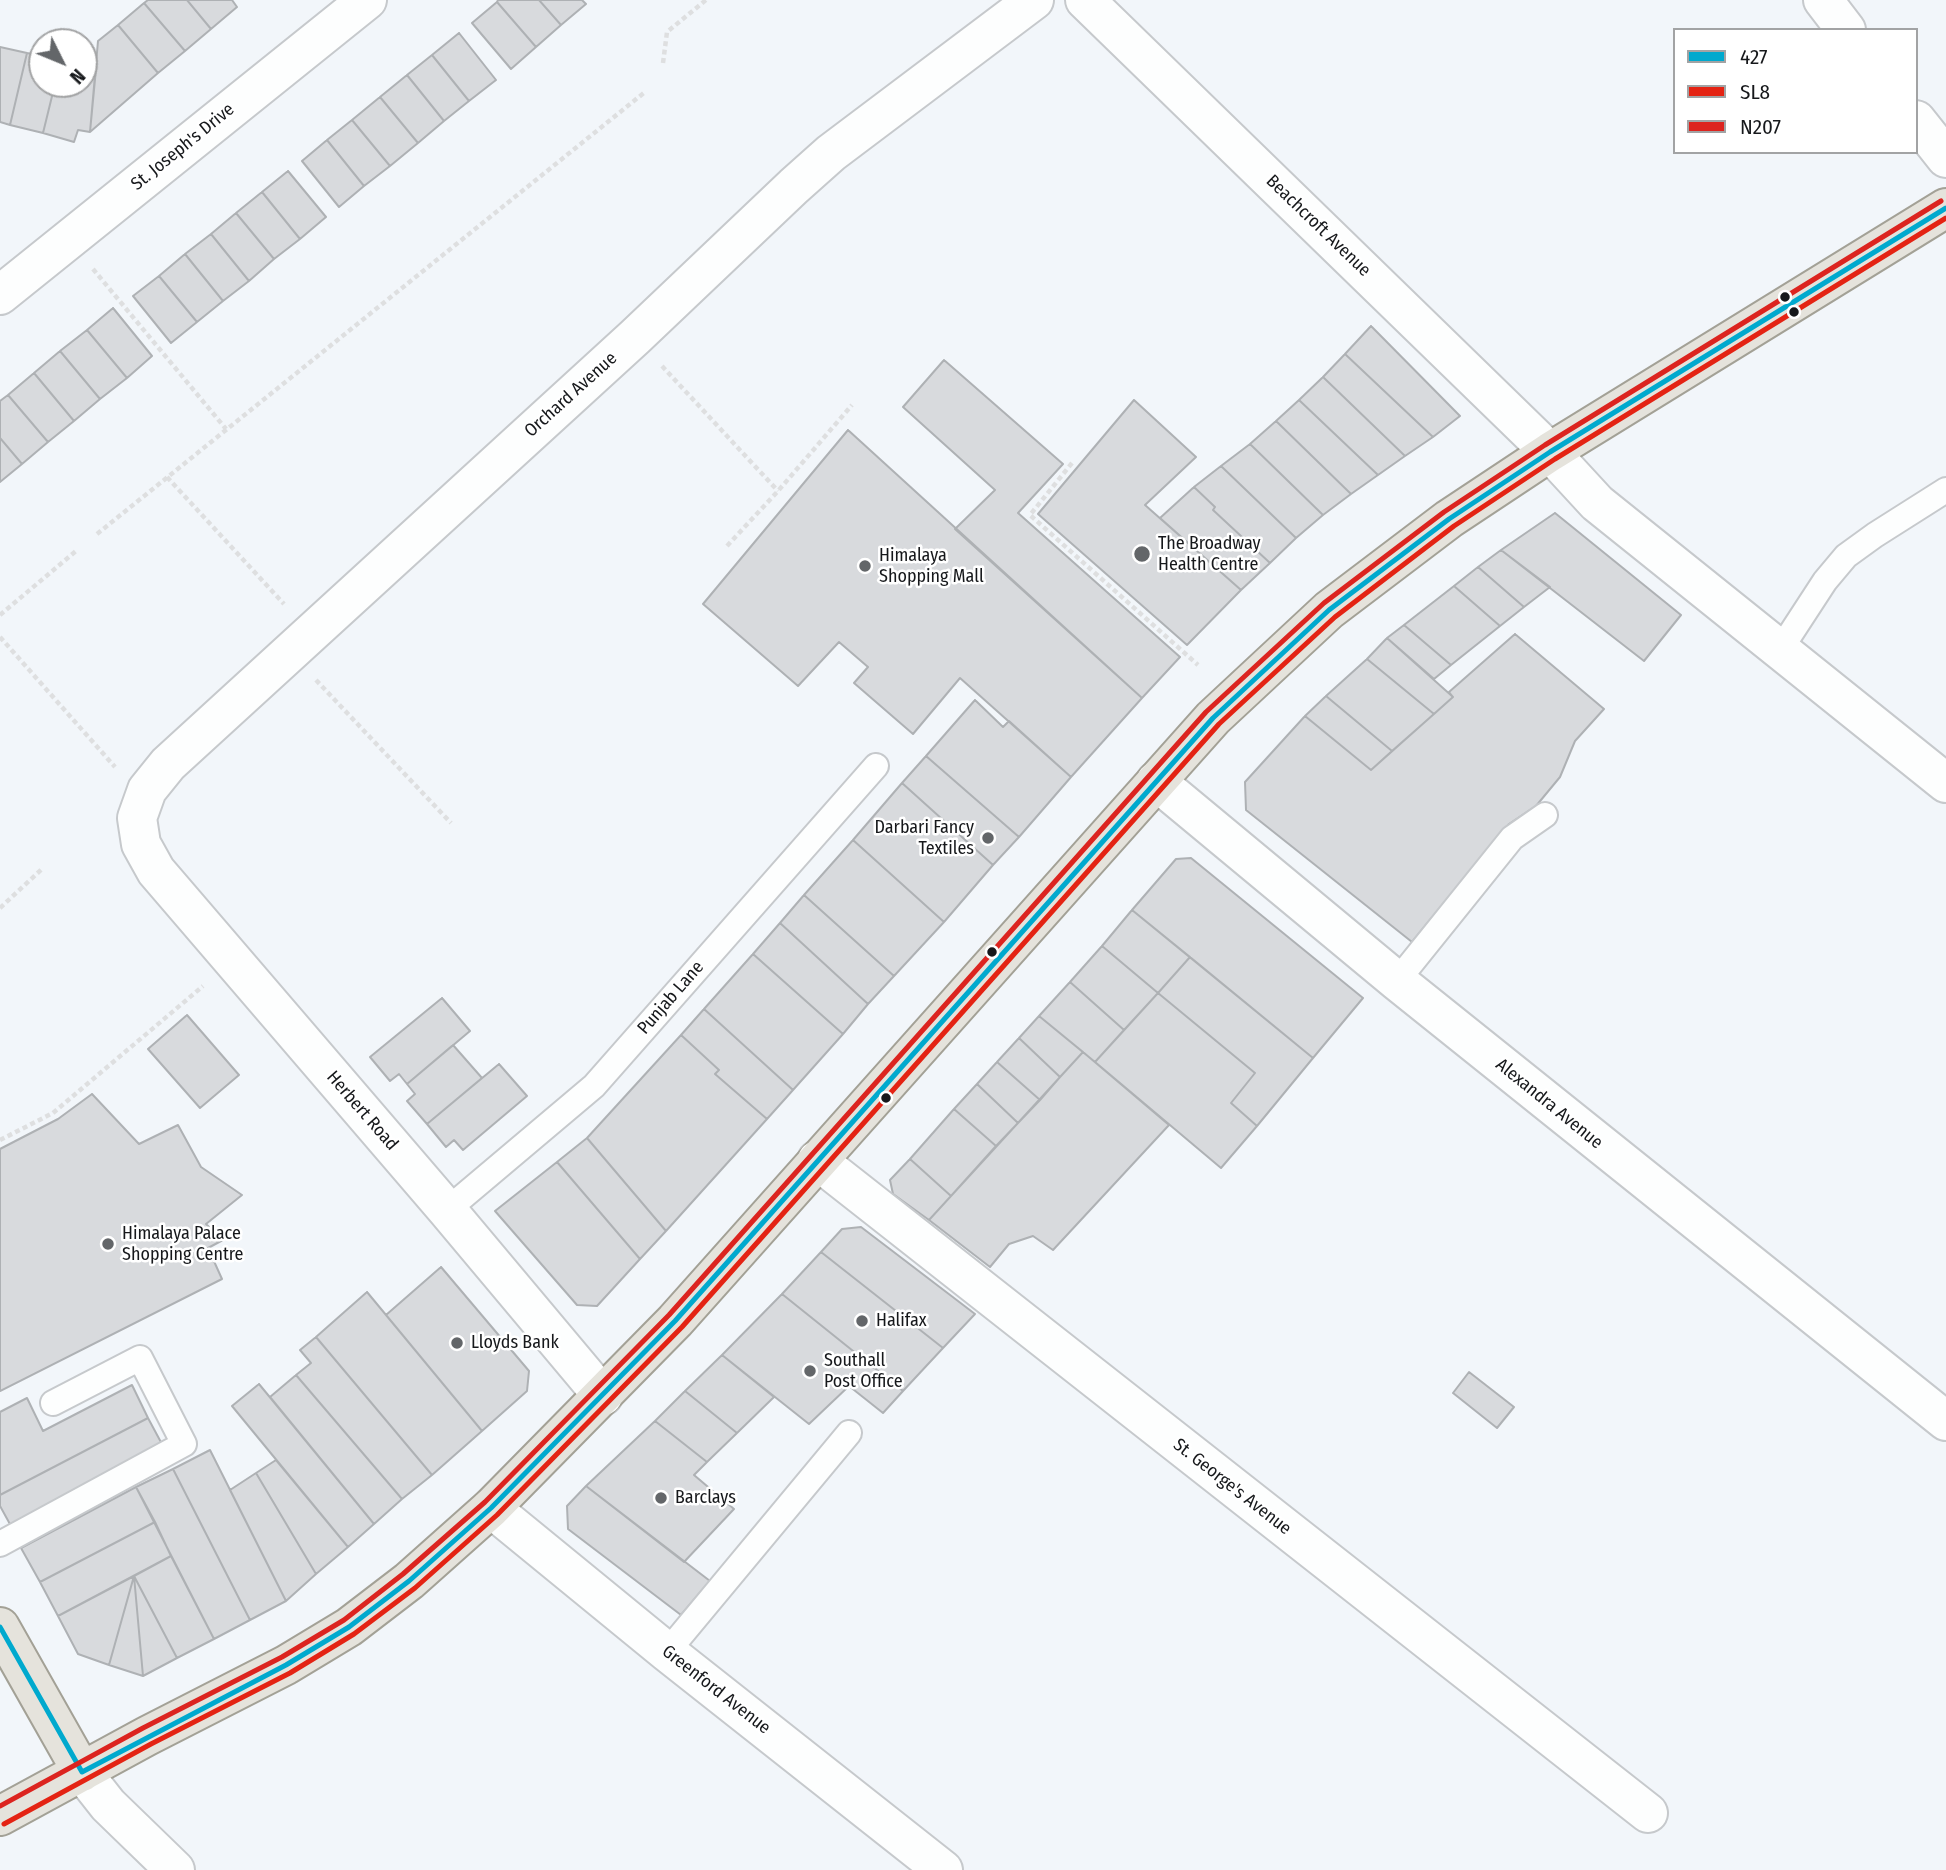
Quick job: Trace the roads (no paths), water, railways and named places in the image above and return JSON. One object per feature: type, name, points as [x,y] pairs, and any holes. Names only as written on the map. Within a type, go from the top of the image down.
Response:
[{"type":"main road","points":[[0,1816],[286,1665],[349,1627],[410,1581],[491,1508],[675,1321],[1213,718],[1329,610],[1449,519],[1550,452],[1946,208]]},
{"type":"main road","points":[[0,1627],[82,1772]]},
{"type":"street","name":"St. Joseph's Drive","points":[[5,279],[68,239],[367,0]]},
{"type":"street","name":"Orchard Avenue","points":[[142,804],[168,764],[635,337],[831,153],[1034,0]]},
{"type":"street","name":"Beachcroft Avenue","points":[[1085,0],[1550,452],[1597,503],[1946,783]]},
{"type":"street","points":[[1823,0],[1844,28]]},
{"type":"street","points":[[1918,123],[1946,158]]},
{"type":"street","name":"Alexandra Avenue","points":[[1156,781],[1397,981],[1946,1421]]},
{"type":"street","name":"Herbert Road","points":[[142,804],[141,844],[156,871],[603,1396]]},
{"type":"street","name":"St. George's Avenue","points":[[817,1160],[1648,1813]]},
{"type":"street","name":"Greenford Avenue","points":[[491,1508],[943,1870]]},
{"type":"street","points":[[82,1772],[108,1805],[175,1870]]},
{"type":"lane","points":[[1780,650],[1825,581],[1846,556],[1946,490]]},
{"type":"lane","name":"Punjab Lane","points":[[447,1210],[594,1086],[876,766]]},
{"type":"lane","points":[[1397,981],[1513,838],[1545,815]]},
{"type":"lane","points":[[0,1544],[184,1444],[139,1358],[53,1403]]},
{"type":"lane","points":[[667,1651],[849,1433]]},
{"type":"place","name":"The Broadway Health Centre","points":[[1142,554]]},
{"type":"place","name":"Himalaya Shopping Mall","points":[[865,566]]},
{"type":"place","name":"Darbari Fancy Textiles","points":[[988,838]]},
{"type":"place","name":"Himalaya Palace Shopping Centre","points":[[108,1244]]},
{"type":"place","name":"Halifax","points":[[862,1321]]},
{"type":"place","name":"Lloyds Bank","points":[[457,1343]]},
{"type":"place","name":"Southall Post Office","points":[[810,1371]]},
{"type":"place","name":"Barclays","points":[[661,1498]]}]
